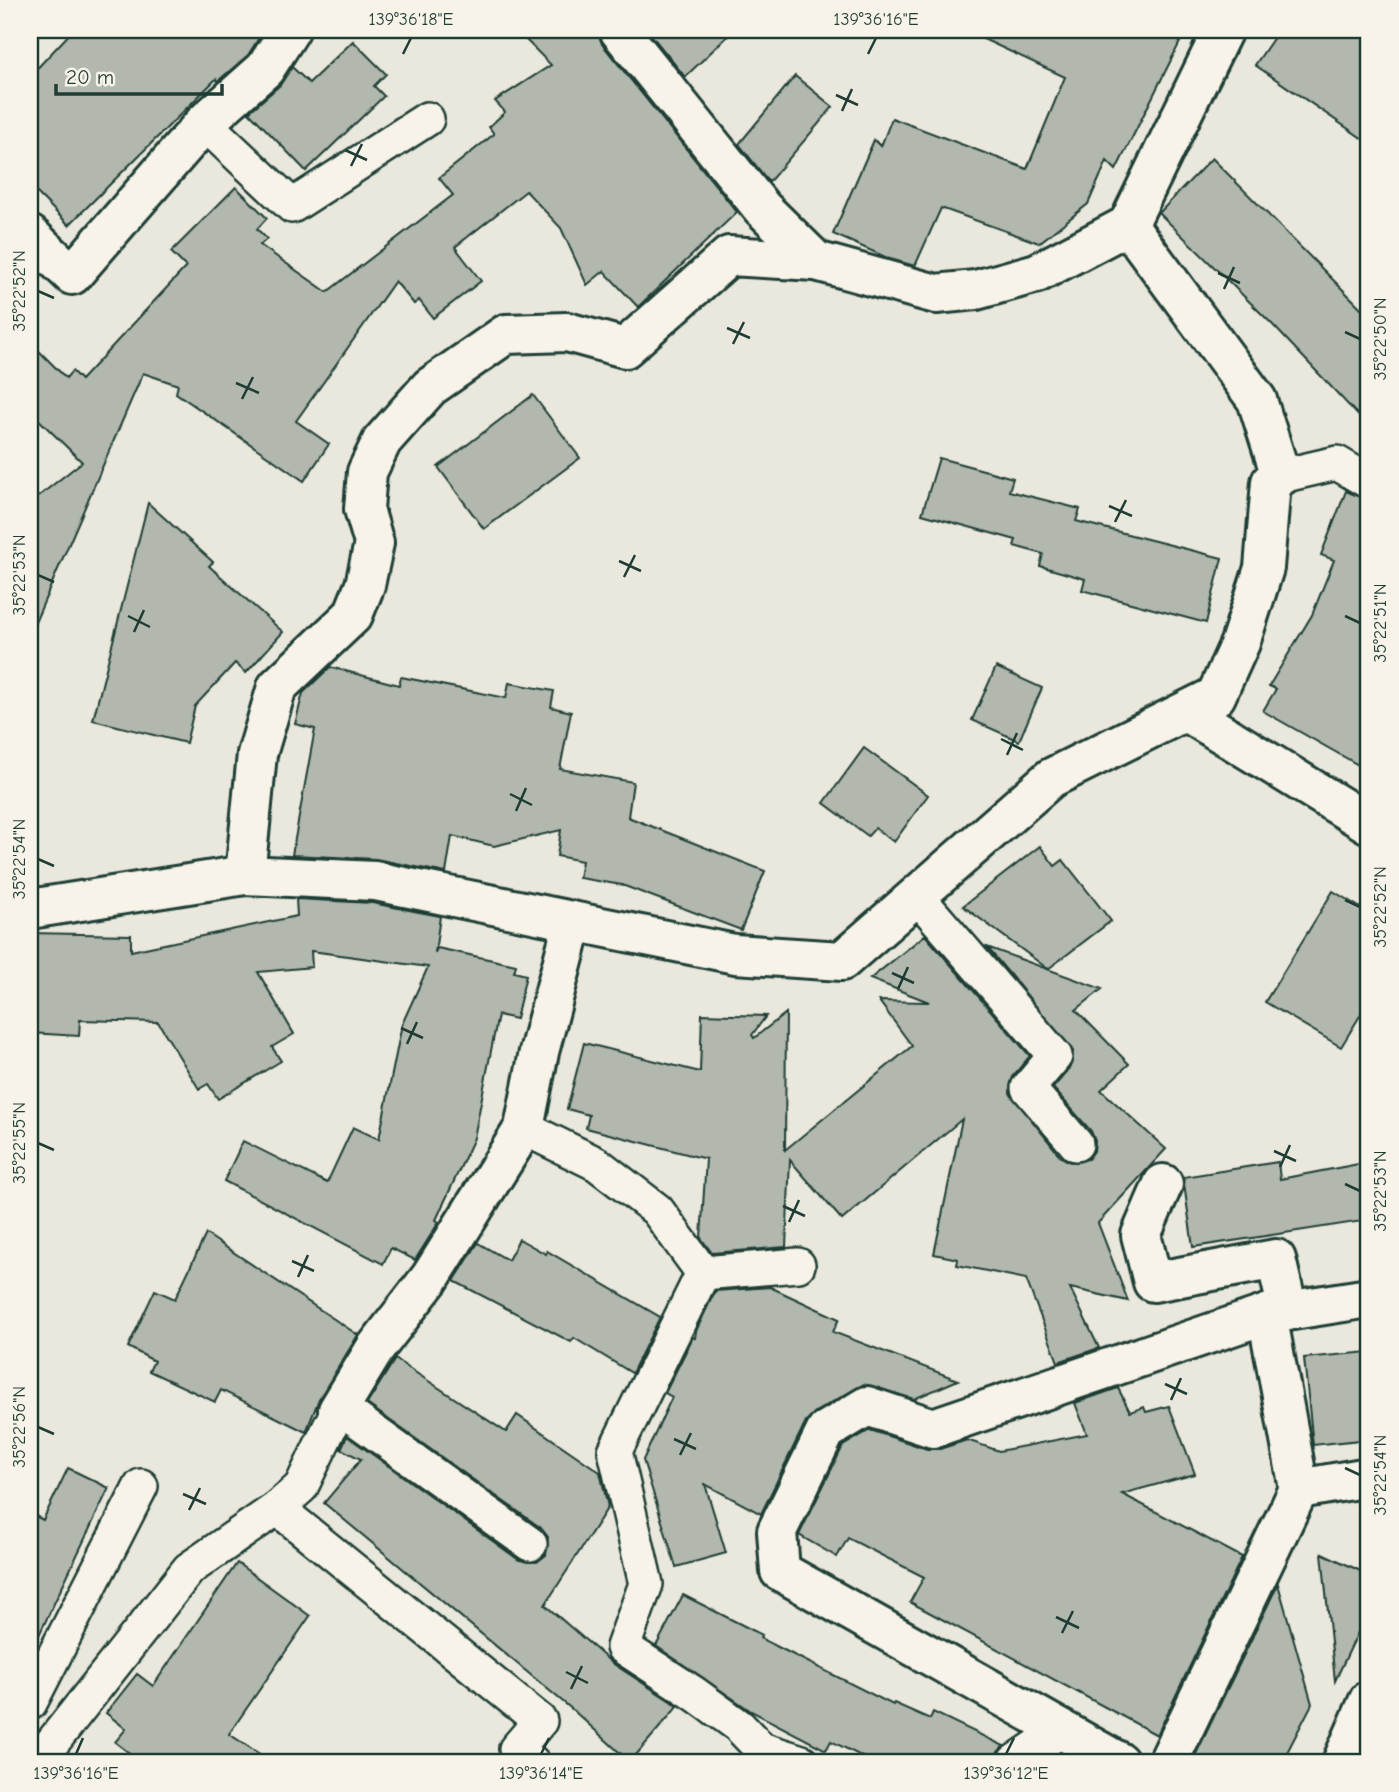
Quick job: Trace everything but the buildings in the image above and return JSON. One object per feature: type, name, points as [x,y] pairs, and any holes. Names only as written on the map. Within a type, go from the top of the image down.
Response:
[{"type":"street","points":[[30,235],[72,275],[204,123],[265,69],[290,30]]},
{"type":"street","points":[[619,30],[762,208],[816,261]]},
{"type":"street","points":[[245,875],[257,754],[277,687],[353,615],[365,585],[374,543],[364,509],[367,472],[382,440],[430,387],[506,334],[567,332],[625,348],[729,256],[816,261],[936,294],[976,290],[1037,274],[1128,225],[1223,30]]},
{"type":"street","points":[[30,909],[245,875],[374,881],[735,954],[842,961],[1051,778],[1216,696],[1240,643],[1264,568],[1271,482],[1281,476],[1257,400],[1128,225]]},
{"type":"street","points":[[1186,712],[1369,824]]},
{"type":"street","points":[[339,1408],[375,1349],[430,1278],[524,1128],[539,1052],[573,923]]},
{"type":"street","points":[[1163,1184],[1140,1235],[1153,1282],[1276,1259],[1278,1312],[1299,1489],[1168,1762]]},
{"type":"street","points":[[1119,1762],[780,1570],[777,1531],[826,1431],[867,1406],[933,1428],[1278,1312],[1369,1298]]},
{"type":"street","points":[[1299,1489],[1369,1477]]},
{"type":"street","points":[[1342,1762],[1369,1700]]},
{"type":"lane","points":[[204,123],[292,206],[427,119]]},
{"type":"lane","points":[[1281,476],[1337,463],[1369,482]]},
{"type":"lane","points":[[916,895],[1055,1056],[1028,1088],[1076,1144]]},
{"type":"lane","points":[[524,1128],[597,1164],[657,1210],[703,1273]]},
{"type":"lane","points":[[703,1273],[798,1265]]},
{"type":"lane","points":[[703,1273],[615,1451],[646,1584],[623,1647],[739,1726],[761,1749],[802,1762]]},
{"type":"lane","points":[[37,1762],[189,1569],[277,1508],[301,1487],[339,1408],[530,1544]]},
{"type":"lane","points":[[30,1703],[141,1486]]},
{"type":"lane","points":[[277,1508],[540,1721],[516,1749],[532,1762]]},
{"type":"lane","points":[[1014,1762],[1061,1730]]}]
